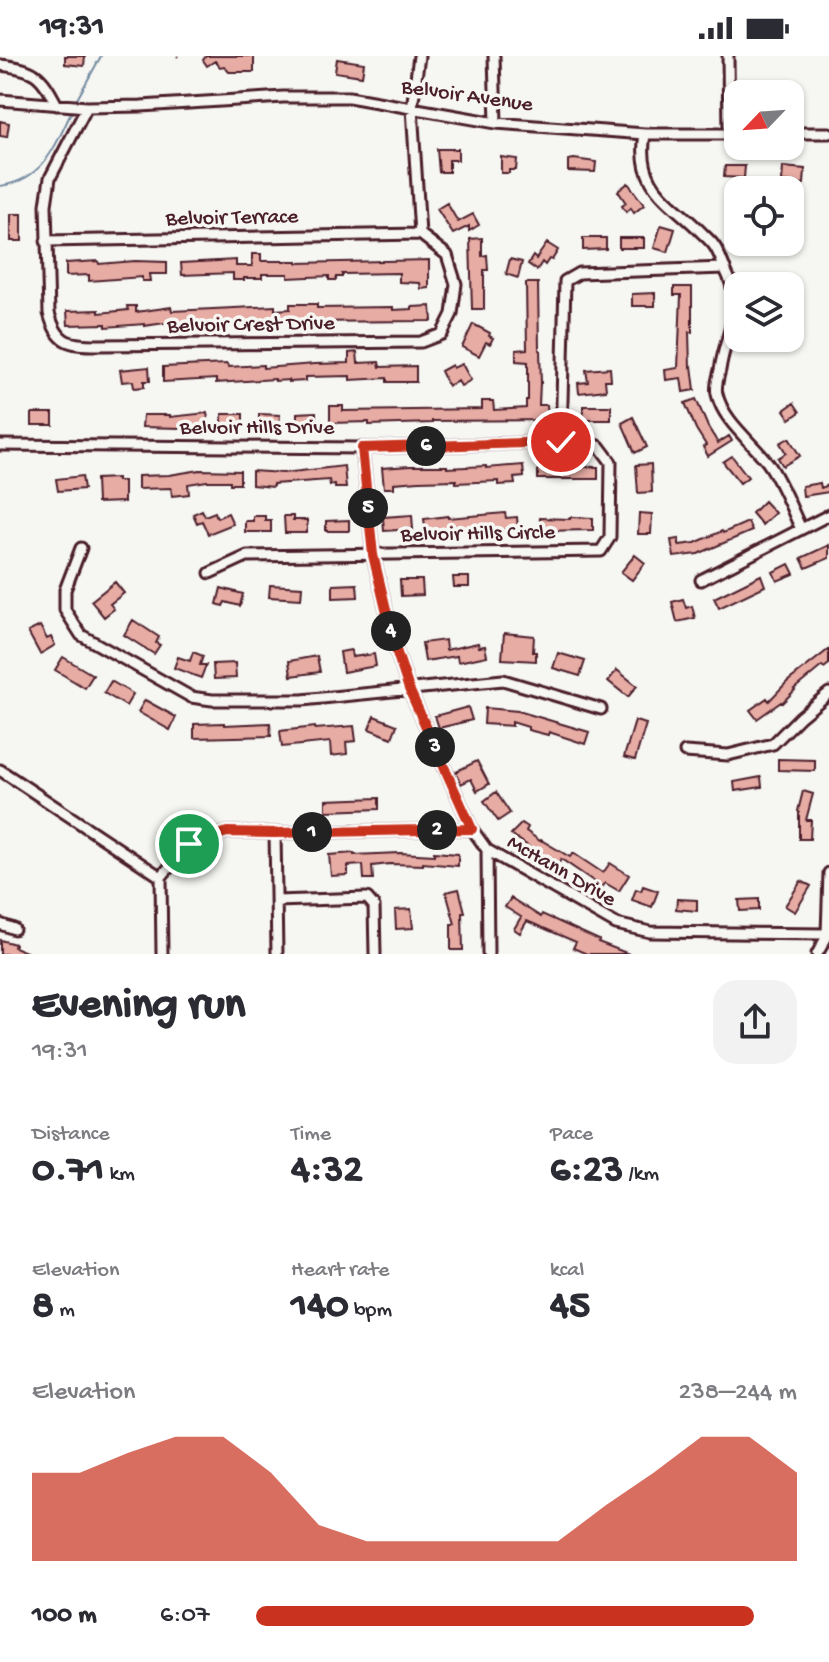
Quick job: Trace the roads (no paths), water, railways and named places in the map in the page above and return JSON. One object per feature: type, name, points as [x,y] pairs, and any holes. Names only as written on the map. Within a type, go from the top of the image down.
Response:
[{"type":"street","points":[[419,56],[412,108],[420,234]]},
{"type":"street","points":[[494,56],[496,123]]},
{"type":"street","points":[[728,56],[730,80]]},
{"type":"street","points":[[0,65],[25,68],[39,77],[57,105]]},
{"type":"street","name":"Belvoir Avenue","points":[[0,100],[87,107],[283,97],[349,97],[496,123],[645,134],[724,134]]},
{"type":"street","name":"Belvoir Crest Drive","points":[[87,107],[50,178],[46,205],[49,313],[54,330],[65,341],[81,345],[421,342],[442,334],[452,314],[456,284],[447,255],[420,234]]},
{"type":"street","points":[[804,133],[829,133]]},
{"type":"street","points":[[645,134],[643,161],[648,178],[714,246],[732,282],[736,300],[716,392],[730,419],[769,465],[801,529]]},
{"type":"street","name":"Belvoir Terrace","points":[[46,241],[420,234]]},
{"type":"street","points":[[561,442],[565,281],[579,273],[725,268]]},
{"type":"street","name":"Belvoir Hills Drive","points":[[0,445],[362,448],[561,442]]},
{"type":"street","name":"Belvoir Hills Circle","points":[[210,573],[247,556],[601,551],[610,537],[611,462],[599,446],[561,442]]},
{"type":"street","name":"McHann Drive","points":[[362,448],[373,555],[395,647],[409,689],[472,829],[487,850],[616,924],[650,932],[828,933]]},
{"type":"street","points":[[701,580],[829,515]]},
{"type":"street","points":[[81,548],[65,590],[65,610],[81,635],[191,697],[212,700],[302,700],[503,680],[601,709]]},
{"type":"street","points":[[685,752],[728,755],[773,744],[829,693]]},
{"type":"street","points":[[0,770],[161,877]]},
{"type":"street","points":[[162,954],[161,877],[189,844],[227,832],[472,829]]},
{"type":"street","points":[[275,833],[277,954]]},
{"type":"street","points":[[487,850],[488,954]]},
{"type":"street","points":[[817,954],[828,933],[829,873]]},
{"type":"street","points":[[276,901],[367,898],[374,906],[375,954]]},
{"type":"street","points":[[0,924],[14,929]]},
{"type":"waterway","points":[[76,101],[101,56]]},
{"type":"waterway","points":[[0,186],[27,177],[38,169],[53,149],[72,111]]}]
